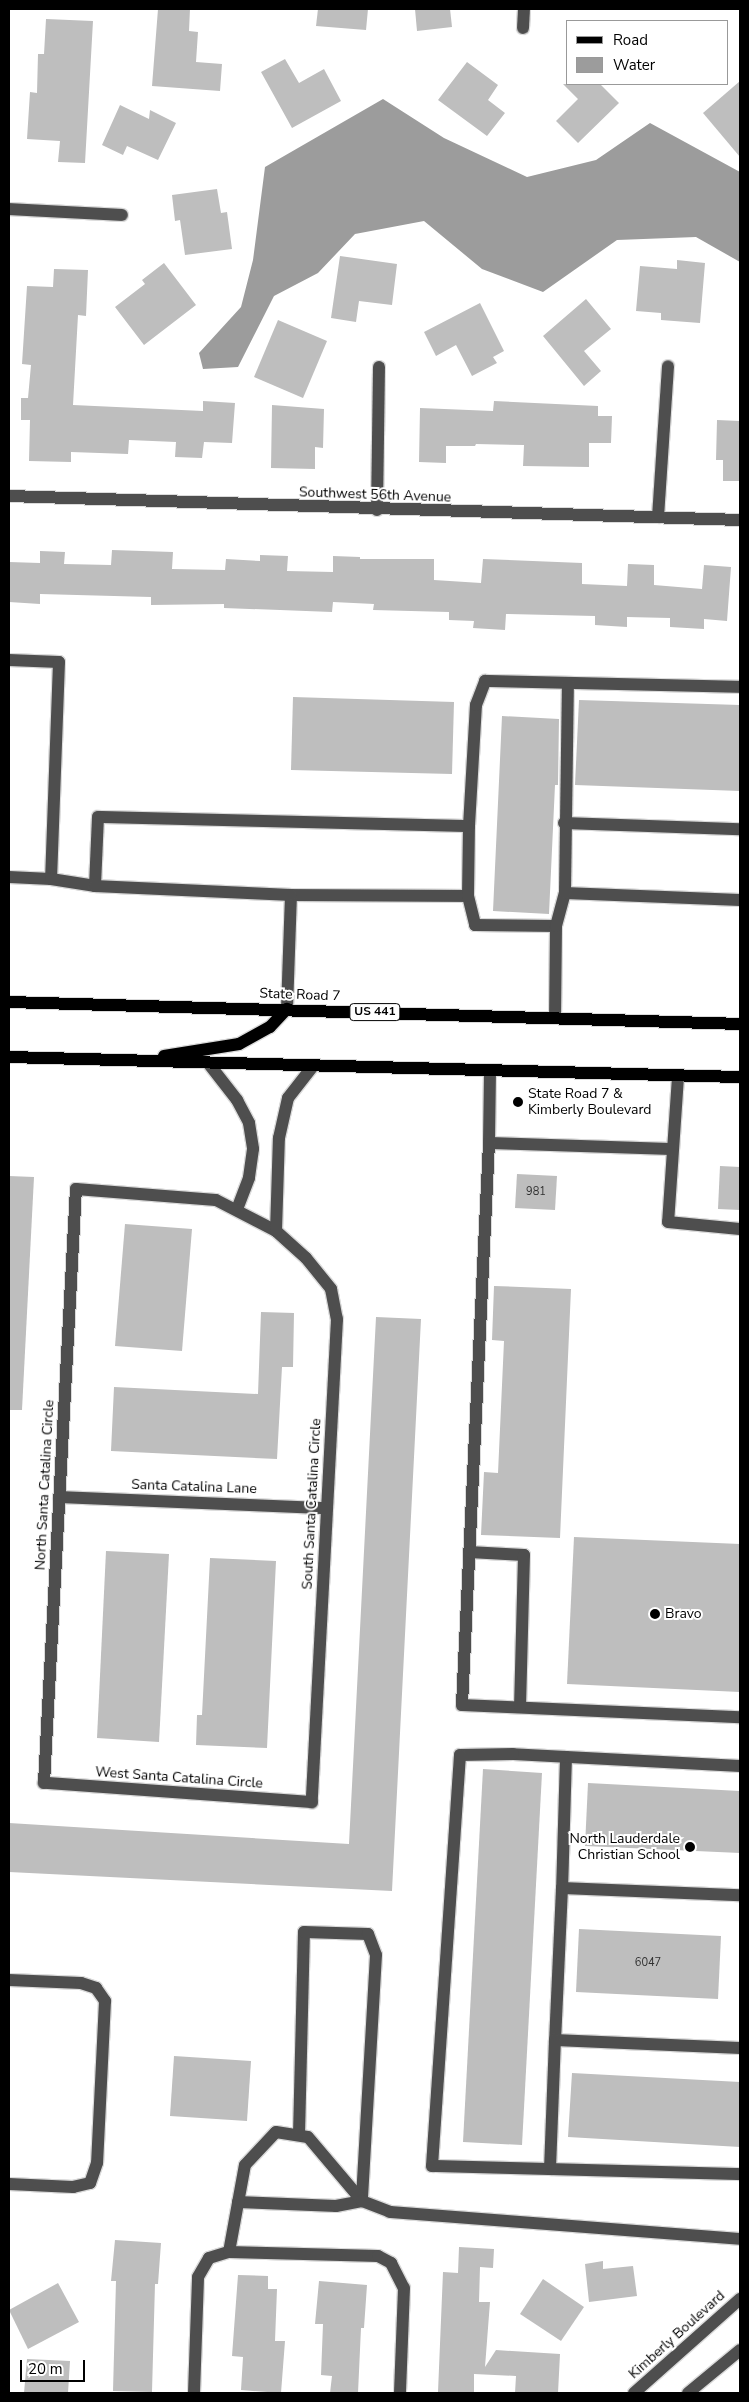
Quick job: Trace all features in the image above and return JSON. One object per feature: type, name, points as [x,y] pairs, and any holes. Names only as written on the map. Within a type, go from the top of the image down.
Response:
[{"type":"main road","name":"State Road 7","points":[[9,1002],[740,1024]]},
{"type":"main road","points":[[137,1061],[239,1044],[270,1027],[287,1009]]},
{"type":"main road","points":[[9,1057],[678,1077],[740,1077]]},
{"type":"street","points":[[523,28],[524,9]]},
{"type":"street","points":[[9,209],[122,215]]},
{"type":"street","points":[[658,517],[668,366]]},
{"type":"street","points":[[377,510],[379,367]]},
{"type":"street","name":"Southwest 56th Avenue","points":[[9,496],[377,510],[740,520]]},
{"type":"street","points":[[9,660],[60,662],[51,879]]},
{"type":"street","points":[[556,926],[475,925],[468,896],[469,826],[476,705],[485,680],[740,687]]},
{"type":"street","points":[[555,1018],[556,926],[565,893],[564,823],[568,683]]},
{"type":"street","points":[[95,886],[98,817],[469,826]]},
{"type":"street","points":[[564,823],[740,829]]},
{"type":"street","points":[[9,877],[51,879],[95,886],[292,895],[468,896]]},
{"type":"street","points":[[565,893],[740,900]]},
{"type":"street","points":[[287,1009],[292,895]]},
{"type":"street","points":[[209,1064],[237,1100],[249,1123],[253,1149],[249,1178],[237,1209]]},
{"type":"street","points":[[276,1231],[279,1138],[288,1098],[313,1066]]},
{"type":"street","points":[[490,1071],[489,1143],[462,1705],[740,1717]]},
{"type":"street","points":[[678,1077],[668,1222],[740,1229]]},
{"type":"street","points":[[489,1143],[672,1149]]},
{"type":"street","name":"South Santa Catalina Circle","points":[[76,1189],[216,1200],[237,1209],[276,1231],[306,1258],[331,1289],[337,1319],[312,1802]]},
{"type":"street","name":"North Santa Catalina Circle","points":[[44,1783],[76,1189]]},
{"type":"street","name":"Santa Catalina Lane","points":[[59,1497],[327,1508]]},
{"type":"street","points":[[469,1552],[524,1555],[520,1707]]},
{"type":"street","points":[[740,1766],[566,1757],[460,1755],[432,2166],[740,2174]]},
{"type":"street","points":[[550,2169],[566,1757]]},
{"type":"street","name":"West Santa Catalina Circle","points":[[44,1783],[312,1802]]},
{"type":"street","points":[[562,1888],[740,1895]]},
{"type":"street","points":[[299,2135],[304,1932],[368,1934],[376,1955],[362,2201]]},
{"type":"street","points":[[9,1980],[81,1983],[96,1988],[105,2001],[97,2163],[90,2184],[73,2187],[9,2184]]},
{"type":"street","points":[[555,2040],[740,2048]]},
{"type":"street","points":[[229,2252],[245,2165],[276,2132],[308,2137],[362,2201],[390,2212],[740,2239]]},
{"type":"street","points":[[238,2202],[336,2206],[362,2201]]},
{"type":"street","points":[[194,2393],[198,2277],[209,2258],[229,2252],[378,2256],[391,2264],[404,2288],[400,2393]]},
{"type":"street","name":"Kimberly Boulevard","points":[[634,2393],[740,2299]]},
{"type":"street","points":[[688,2393],[740,2350]]},
{"type":"water","points":[[383,99],[444,138],[527,177],[596,160],[650,123],[740,172],[740,262],[696,237],[617,240],[543,292],[482,269],[424,221],[355,234],[318,273],[274,296],[238,367],[203,369],[199,353],[241,307],[253,260],[265,167]]},
{"type":"building","points":[[158,9],[190,9],[189,31],[198,32],[196,62],[222,64],[220,91],[152,86]]},
{"type":"building","points":[[318,9],[368,9],[366,30],[316,26]]},
{"type":"building","points":[[415,9],[450,9],[452,27],[417,31]]},
{"type":"building","points":[[46,19],[93,21],[85,163],[58,162],[60,141],[27,139],[30,92],[37,93],[38,54],[44,54]]},
{"type":"building","points":[[285,59],[299,83],[324,69],[341,101],[292,128],[261,72]]},
{"type":"building","points":[[467,62],[498,85],[488,100],[505,113],[487,136],[438,100]]},
{"type":"building","points":[[740,81],[740,157],[703,113]]},
{"type":"building","points":[[563,84],[601,85],[619,103],[578,143],[556,121],[578,99]]},
{"type":"building","points":[[120,105],[149,119],[150,110],[176,123],[158,160],[127,146],[123,155],[102,145]]},
{"type":"building","points":[[217,189],[221,213],[227,212],[232,249],[185,255],[180,220],[175,221],[172,195]]},
{"type":"building","points":[[340,256],[397,264],[392,305],[359,301],[356,322],[331,318]]},
{"type":"building","points":[[677,260],[705,263],[700,323],[661,320],[661,313],[636,311],[640,266],[677,269]]},
{"type":"building","points":[[164,263],[196,305],[144,345],[115,307],[145,284],[142,280]]},
{"type":"building","points":[[54,269],[88,270],[86,316],[78,315],[73,405],[203,411],[203,401],[235,403],[232,443],[204,442],[202,458],[175,457],[176,442],[129,440],[128,454],[71,452],[71,462],[29,461],[30,420],[21,420],[21,398],[28,398],[31,365],[22,364],[27,286],[53,287]]},
{"type":"building","points":[[586,299],[611,329],[584,351],[601,371],[584,386],[543,336]]},
{"type":"building","points":[[480,303],[504,351],[493,357],[497,363],[472,376],[456,345],[436,356],[424,332]]},
{"type":"building","points":[[278,320],[327,341],[303,398],[254,377]]},
{"type":"building","points":[[494,401],[598,406],[598,416],[612,416],[611,443],[589,443],[589,467],[523,466],[524,445],[476,444],[475,446],[446,446],[446,463],[419,462],[420,408],[493,411]]},
{"type":"building","points":[[272,405],[324,409],[323,448],[315,447],[315,469],[271,468]]},
{"type":"building","points":[[717,420],[740,421],[740,481],[723,481],[723,460],[716,460]]},
{"type":"building","points":[[112,550],[173,552],[172,569],[225,570],[226,559],[260,561],[260,555],[288,556],[287,571],[333,572],[333,556],[360,557],[360,559],[434,559],[434,580],[481,583],[483,559],[582,563],[582,584],[627,586],[628,564],[654,565],[654,585],[702,589],[704,565],[731,567],[727,621],[704,619],[704,629],[670,627],[670,618],[627,617],[627,627],[595,625],[595,616],[506,614],[505,630],[473,628],[474,621],[449,620],[449,612],[373,610],[374,604],[333,602],[332,612],[224,608],[224,604],[151,605],[151,597],[40,594],[40,604],[9,602],[9,562],[40,563],[40,551],[65,552],[64,564],[111,565]]},
{"type":"building","points":[[293,697],[454,702],[452,774],[291,770]]},
{"type":"building","points":[[579,700],[740,705],[740,791],[575,785]]},
{"type":"building","points":[[502,716],[559,719],[558,785],[555,785],[549,914],[493,911]]},
{"type":"building","points":[[720,1166],[740,1167],[740,1210],[718,1209]]},
{"type":"building","points":[[517,1174],[557,1176],[555,1210],[515,1208]]},
{"type":"building","points":[[9,1176],[34,1177],[22,1410],[9,1410]]},
{"type":"building","points":[[125,1224],[192,1229],[182,1351],[115,1346]]},
{"type":"building","points":[[494,1286],[571,1289],[560,1538],[481,1535],[484,1472],[498,1473],[504,1341],[492,1340]]},
{"type":"building","points":[[261,1312],[294,1313],[293,1367],[282,1367],[277,1459],[111,1451],[114,1387],[258,1394]]},
{"type":"building","points":[[376,1317],[421,1319],[392,1891],[9,1872],[9,1823],[349,1844]]},
{"type":"building","name":"Bravo","points":[[574,1537],[740,1544],[740,1692],[567,1684]]},
{"type":"building","points":[[106,1551],[169,1554],[159,1742],[97,1738]]},
{"type":"building","points":[[210,1558],[276,1561],[267,1748],[196,1745],[197,1715],[202,1715]]},
{"type":"building","points":[[483,1769],[542,1773],[522,2145],[463,2142]]},
{"type":"building","points":[[588,1783],[740,1791],[740,1853],[585,1846]]},
{"type":"building","points":[[579,1929],[721,1936],[718,1999],[576,1992]]},
{"type":"building","points":[[174,2056],[251,2061],[247,2121],[170,2116]]},
{"type":"building","points":[[572,2073],[740,2082],[740,2147],[568,2137]]},
{"type":"building","points":[[115,2240],[161,2243],[158,2284],[155,2284],[152,2392],[113,2391],[116,2281],[111,2281]]},
{"type":"building","points":[[459,2247],[494,2249],[493,2268],[480,2267],[479,2302],[490,2302],[485,2367],[496,2350],[560,2354],[558,2393],[515,2393],[516,2376],[474,2374],[474,2393],[438,2392],[443,2272],[458,2273]]},
{"type":"building","points":[[603,2261],[603,2269],[633,2266],[637,2296],[589,2302],[585,2264]]},
{"type":"building","points":[[238,2275],[268,2276],[268,2289],[277,2289],[275,2341],[285,2341],[281,2393],[241,2390],[243,2357],[232,2356]]},
{"type":"building","points":[[543,2279],[584,2307],[561,2341],[520,2314]]},
{"type":"building","points":[[319,2281],[367,2285],[364,2328],[361,2328],[358,2393],[330,2393],[332,2376],[321,2375],[323,2324],[315,2324]]},
{"type":"building","points":[[58,2283],[79,2322],[28,2349],[9,2310]]},
{"type":"building","points":[[27,2359],[70,2361],[68,2393],[24,2393]]},
{"type":"place","name":"State Road 7 & Kimberly Boulevard","points":[[518,1102]]},
{"type":"place","name":"Bravo","points":[[655,1614]]},
{"type":"place","name":"North Lauderdale Christian School","points":[[690,1847]]}]
